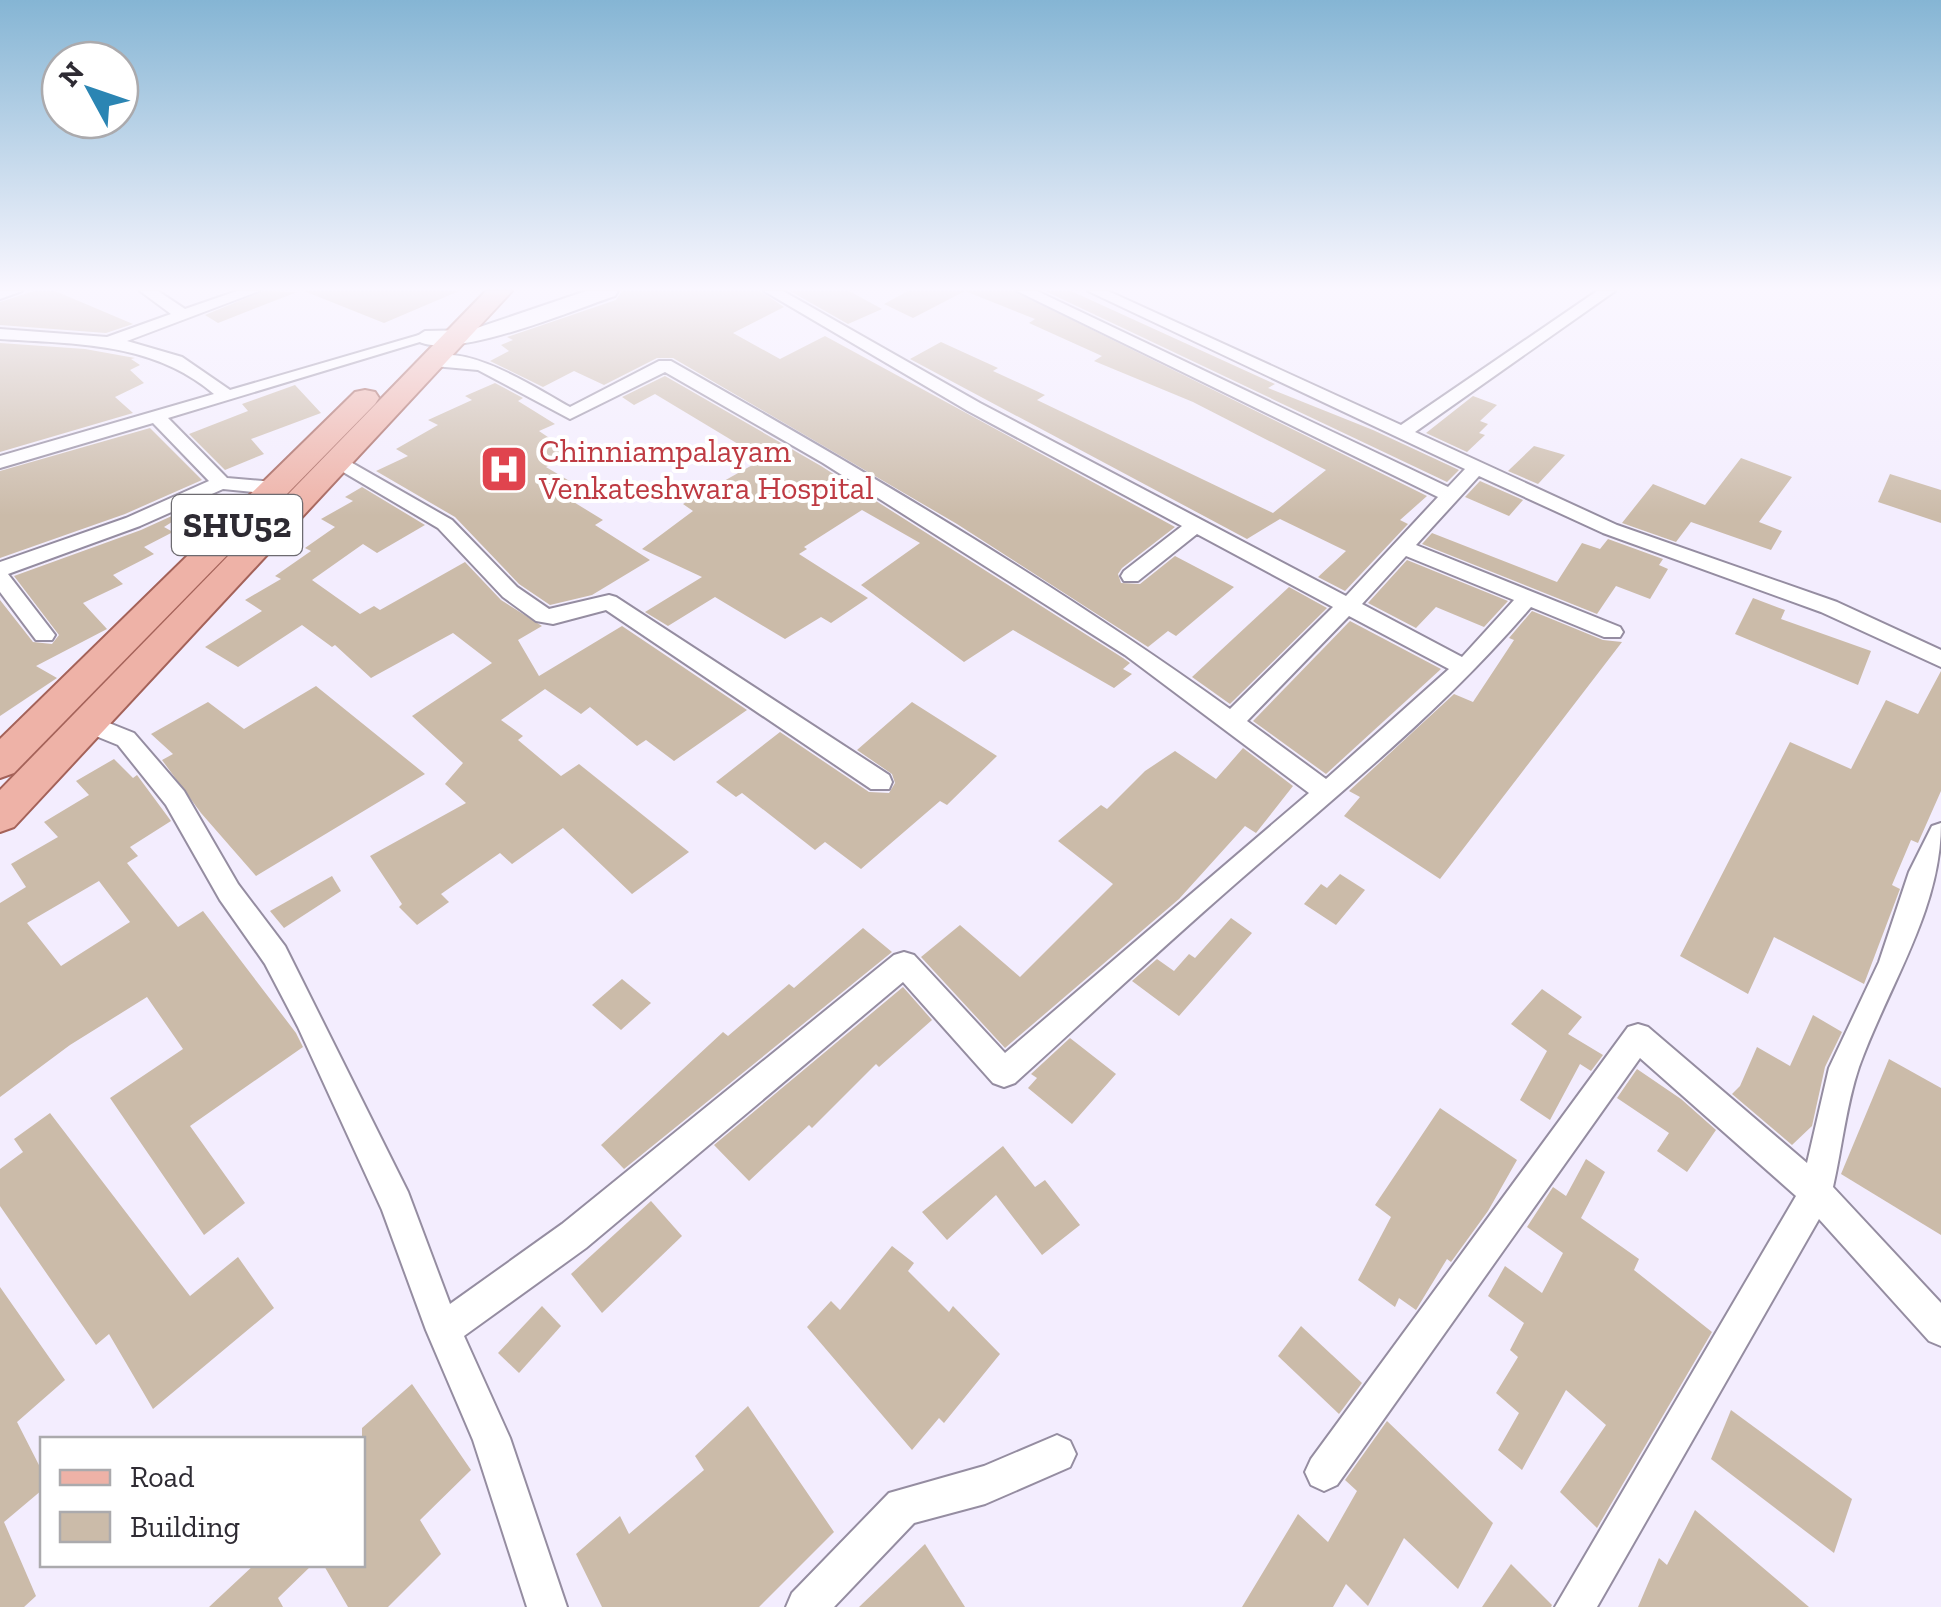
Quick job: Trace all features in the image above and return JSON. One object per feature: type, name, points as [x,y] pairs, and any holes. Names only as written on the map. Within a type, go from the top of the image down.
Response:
[{"type":"main road","name":"SHU52","points":[[0,763],[274,488],[415,366]]},
{"type":"main road","name":"SHU52","points":[[0,816],[228,573],[340,462],[421,366]]},
{"type":"street","points":[[190,366],[202,370],[227,396]]},
{"type":"street","points":[[0,462],[227,396],[354,366]]},
{"type":"street","points":[[486,366],[570,414],[665,366],[830,460],[1133,650],[1328,793]]},
{"type":"street","points":[[901,366],[1464,667]]},
{"type":"street","points":[[1181,366],[1449,495]]},
{"type":"street","points":[[1258,366],[1610,529],[1829,607],[1941,659]]},
{"type":"street","points":[[1402,433],[1498,366]]},
{"type":"street","points":[[157,416],[221,483]]},
{"type":"street","points":[[340,462],[445,524],[510,592],[544,616],[609,602],[880,782]]},
{"type":"street","points":[[1232,722],[1326,622],[1348,606],[1475,468]]},
{"type":"street","points":[[0,569],[132,522],[221,483],[274,488]]},
{"type":"street","points":[[1131,576],[1195,526]]},
{"type":"street","points":[[1401,546],[1612,632]]},
{"type":"street","points":[[0,578],[44,635]]},
{"type":"street","points":[[443,1330],[574,1236],[904,964],[1004,1073],[1232,871],[1328,793],[1464,667],[1526,599]]},
{"type":"street","points":[[89,724],[126,739],[175,798],[229,892],[274,955],[396,1204],[443,1330],[490,1438],[547,1607]]},
{"type":"street","points":[[1575,1607],[1816,1192],[1844,1068],[1893,962],[1922,872],[1941,833]]},
{"type":"street","points":[[1324,1472],[1638,1037],[1816,1192],[1941,1329]]},
{"type":"street","points":[[806,1607],[903,1507],[985,1485],[1057,1454]]},
{"type":"building","points":[[0,366],[138,366],[130,370],[144,383],[115,397],[133,413],[0,452]]},
{"type":"building","points":[[500,366],[641,366],[604,385],[574,371],[543,387]]},
{"type":"building","points":[[687,366],[880,366],[1175,527],[1122,568],[1118,574],[1121,583],[1140,584],[1175,556],[1234,587],[1176,636],[1168,631],[1148,647],[957,524]]},
{"type":"building","points":[[923,366],[994,366],[998,368],[993,371],[1045,395],[1037,400],[1273,513],[1326,470],[1193,402],[1106,366],[1165,366],[1427,496],[1400,520],[1408,524],[1345,591],[1318,577],[1346,551],[1280,519],[1247,539]]},
{"type":"building","points":[[1203,366],[1236,366],[1275,384],[1268,388],[1459,470],[1447,482]]},
{"type":"building","points":[[665,376],[821,466],[1123,658],[1130,663],[1123,669],[1132,674],[1114,688],[1013,630],[964,662],[861,585],[920,543],[862,510],[799,554],[868,598],[831,623],[821,617],[785,639],[715,597],[668,626],[645,612],[702,577],[642,549],[693,511],[683,504],[763,459],[655,394],[634,405],[622,397]]},
{"type":"building","points":[[495,383],[523,398],[518,401],[555,424],[539,431],[573,454],[546,467],[588,492],[572,501],[603,520],[595,525],[650,560],[592,595],[550,605],[519,584],[455,517],[376,471],[408,456],[396,449],[438,425],[428,420],[472,400],[465,396]]},
{"type":"building","points":[[295,385],[321,413],[251,439],[264,454],[225,470],[189,434],[248,411],[242,404]]},
{"type":"building","points":[[1473,396],[1497,405],[1480,421],[1488,424],[1479,433],[1485,435],[1467,452],[1426,433]]},
{"type":"building","points":[[150,428],[202,480],[125,514],[0,558],[0,471]]},
{"type":"building","points":[[1534,446],[1565,455],[1538,484],[1508,471]]},
{"type":"building","points":[[1741,458],[1792,477],[1759,522],[1782,531],[1771,550],[1691,522],[1676,542],[1622,523],[1653,484],[1705,505]]},
{"type":"building","points":[[1890,474],[1941,490],[1941,523],[1878,502]]},
{"type":"building","points":[[1480,481],[1523,500],[1509,516],[1465,497]]},
{"type":"building","points":[[362,487],[425,525],[377,553],[363,544],[312,580],[360,614],[374,606],[380,610],[465,562],[501,600],[542,626],[518,640],[539,676],[622,626],[747,710],[674,761],[646,740],[637,746],[590,707],[581,714],[545,689],[501,720],[523,736],[518,740],[561,776],[579,764],[689,852],[632,894],[563,828],[512,864],[500,853],[441,894],[449,902],[417,925],[399,907],[402,904],[370,856],[466,803],[445,784],[463,763],[412,716],[492,663],[453,633],[371,678],[335,645],[332,647],[302,625],[238,667],[205,647],[262,611],[245,600],[281,579],[275,576],[311,551],[305,548],[335,527],[321,519],[353,501],[345,497]]},
{"type":"building","points":[[207,500],[164,527],[173,532],[144,547],[154,554],[113,575],[123,584],[83,603],[107,629],[36,666],[57,678],[0,716],[0,600],[33,642],[52,644],[59,635],[14,576],[141,530]]},
{"type":"building","points":[[1432,533],[1557,582],[1582,543],[1600,549],[1608,539],[1663,559],[1659,565],[1668,569],[1650,599],[1616,586],[1597,614],[1422,544]]},
{"type":"building","points":[[1407,560],[1508,601],[1484,627],[1436,607],[1416,628],[1368,603]]},
{"type":"building","points":[[1289,587],[1327,608],[1230,704],[1192,677]]},
{"type":"building","points":[[1753,598],[1785,610],[1781,619],[1871,651],[1858,685],[1735,634]]},
{"type":"building","points":[[1532,611],[1603,640],[1622,642],[1440,879],[1344,816],[1360,797],[1349,791],[1454,694],[1473,702],[1514,640],[1509,638]]},
{"type":"building","points":[[1350,621],[1441,669],[1326,774],[1253,721]]},
{"type":"building","points":[[1941,671],[1941,791],[1918,843],[1911,840],[1892,885],[1900,889],[1864,984],[1774,937],[1748,994],[1680,956],[1790,742],[1851,769],[1886,700],[1918,714]]},
{"type":"building","points":[[316,686],[425,774],[256,876],[201,813],[162,760],[173,754],[151,734],[208,702],[244,729]]},
{"type":"building","points":[[912,702],[997,756],[947,805],[940,801],[861,869],[825,842],[815,850],[742,793],[736,797],[716,782],[780,732],[869,792],[889,793],[895,783],[892,774],[857,750]]},
{"type":"building","points":[[1243,748],[1293,786],[1256,833],[1245,826],[1179,899],[1005,1048],[921,957],[960,925],[1020,977],[1113,884],[1058,841],[1101,805],[1107,809],[1145,771],[1175,751],[1216,779]]},
{"type":"building","points":[[114,759],[133,778],[137,775],[171,821],[130,847],[138,856],[127,863],[178,927],[203,911],[303,1047],[190,1126],[245,1203],[204,1235],[110,1098],[183,1049],[147,997],[70,1045],[0,1097],[0,903],[26,887],[11,864],[58,837],[44,822],[89,795],[76,781]],"holes":[[[99,881],[130,922],[61,966],[27,923]]]},
{"type":"building","points":[[1340,874],[1365,890],[1336,925],[1304,904],[1321,884],[1327,888]]},
{"type":"building","points":[[332,876],[341,891],[284,928],[270,911]]},
{"type":"building","points":[[1231,918],[1252,933],[1179,1016],[1132,981],[1157,959],[1174,971],[1189,954],[1195,958]]},
{"type":"building","points":[[863,928],[892,952],[624,1169],[601,1145],[723,1032],[728,1036],[789,984],[794,988]]},
{"type":"building","points":[[622,979],[651,1003],[621,1030],[592,1005]]},
{"type":"building","points":[[903,987],[932,1020],[879,1067],[876,1064],[812,1128],[809,1125],[749,1181],[714,1145]]},
{"type":"building","points":[[1542,989],[1582,1017],[1568,1034],[1603,1055],[1591,1071],[1580,1064],[1550,1120],[1520,1100],[1547,1051],[1511,1024]]},
{"type":"building","points":[[1813,1015],[1842,1032],[1825,1067],[1812,1126],[1792,1145],[1732,1094],[1740,1086],[1757,1047],[1790,1066]]},
{"type":"building","points":[[1070,1038],[1116,1074],[1072,1124],[1028,1088],[1037,1078],[1031,1074]]},
{"type":"building","points":[[1889,1059],[1941,1088],[1941,1235],[1841,1174]]},
{"type":"building","points":[[1637,1069],[1681,1099],[1716,1130],[1687,1172],[1657,1151],[1669,1133],[1617,1098]]},
{"type":"building","points":[[1440,1108],[1517,1160],[1488,1211],[1451,1262],[1447,1259],[1416,1310],[1399,1298],[1395,1307],[1358,1280],[1391,1217],[1375,1205]]},
{"type":"building","points":[[50,1113],[190,1296],[238,1257],[274,1308],[153,1409],[109,1334],[96,1345],[0,1206],[0,1169],[23,1152],[14,1139]]},
{"type":"building","points":[[1003,1146],[1035,1187],[1045,1180],[1080,1225],[1042,1255],[996,1195],[947,1240],[922,1212]]},
{"type":"building","points":[[1586,1159],[1605,1172],[1581,1218],[1639,1259],[1634,1270],[1712,1332],[1597,1528],[1560,1492],[1606,1425],[1566,1390],[1522,1470],[1498,1450],[1519,1413],[1496,1393],[1518,1357],[1510,1350],[1524,1323],[1488,1296],[1505,1266],[1542,1293],[1563,1253],[1527,1227],[1553,1187],[1566,1196]]},
{"type":"building","points":[[651,1201],[682,1236],[602,1313],[571,1274]]},
{"type":"building","points":[[892,1246],[914,1263],[908,1271],[949,1312],[953,1306],[1000,1354],[944,1423],[939,1418],[912,1450],[807,1327],[831,1301],[840,1310]]},
{"type":"building","points":[[0,1287],[65,1380],[17,1422],[40,1467],[40,1492],[4,1522],[36,1596],[24,1607],[0,1607]]},
{"type":"building","points":[[542,1306],[561,1326],[519,1373],[498,1353]]},
{"type":"building","points":[[1301,1326],[1362,1383],[1339,1414],[1278,1356]]},
{"type":"building","points":[[412,1384],[471,1470],[420,1520],[441,1554],[388,1607],[348,1607],[325,1567],[365,1567],[362,1428]]},
{"type":"building","points":[[748,1406],[834,1532],[759,1607],[602,1607],[576,1554],[620,1516],[629,1534],[704,1470],[695,1456]]},
{"type":"building","points":[[1731,1410],[1852,1499],[1834,1553],[1711,1459]]},
{"type":"building","points":[[1387,1421],[1493,1523],[1458,1589],[1404,1538],[1368,1606],[1346,1584],[1333,1607],[1242,1607],[1298,1514],[1328,1542],[1357,1491],[1345,1480]]},
{"type":"building","points":[[1695,1510],[1809,1607],[1638,1607],[1659,1558],[1667,1565]]},
{"type":"building","points":[[925,1544],[965,1607],[859,1607]]},
{"type":"building","points":[[1511,1564],[1552,1605],[1551,1607],[1482,1607]]},
{"type":"building","points":[[252,1567],[310,1567],[278,1598],[283,1607],[209,1607]]},
{"type":"place","name":"Chinniampalayam Venkateshwara Hospital","points":[[504,469]]}]
